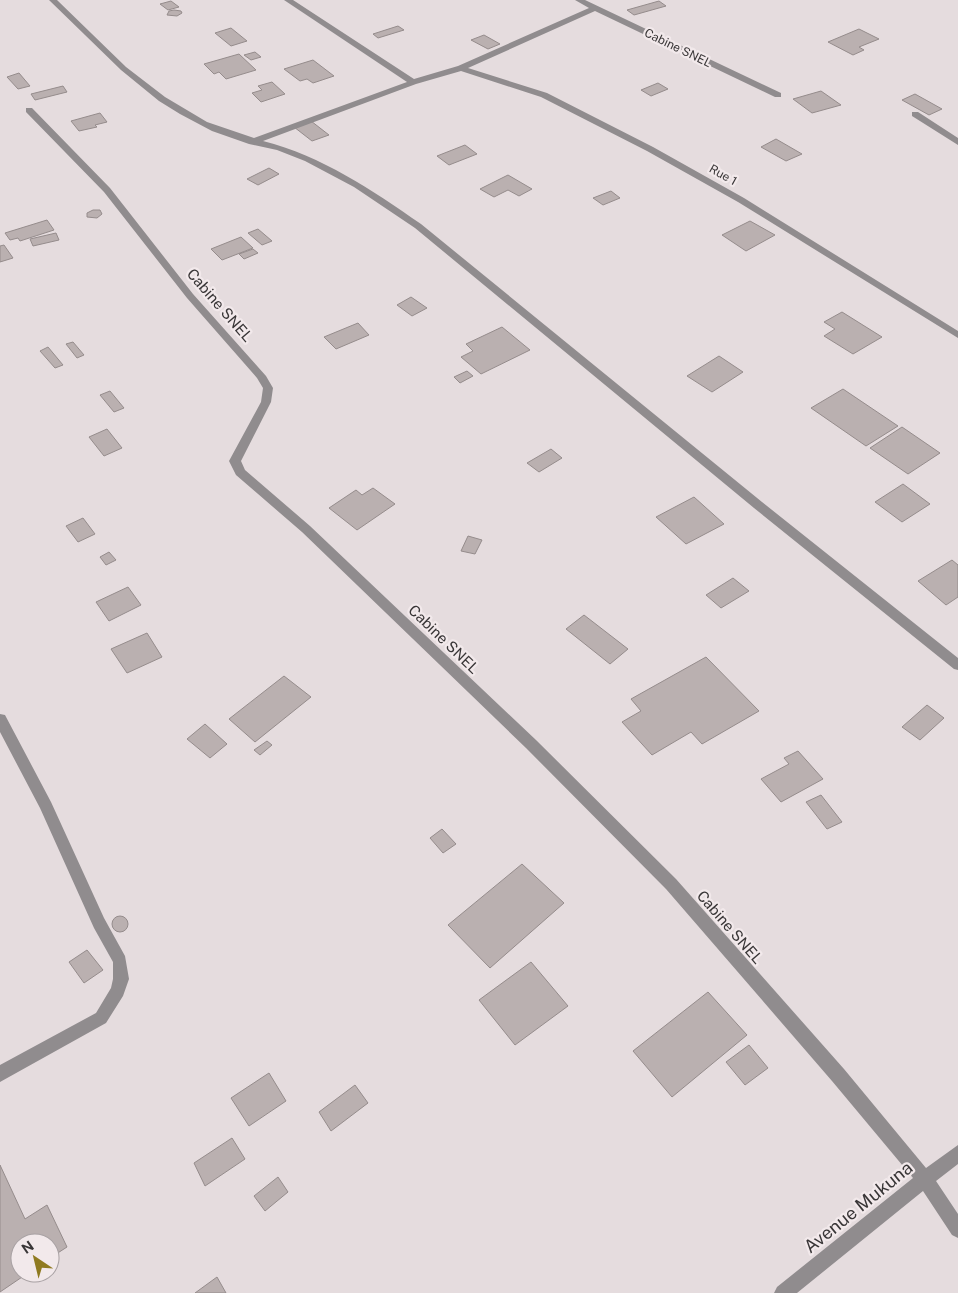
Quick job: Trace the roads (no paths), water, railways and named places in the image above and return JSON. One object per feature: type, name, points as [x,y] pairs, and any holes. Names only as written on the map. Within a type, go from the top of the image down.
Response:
[{"type":"street","points":[[53,0],[111,60],[155,94],[205,125],[252,142],[288,151],[327,168],[371,193],[418,226],[758,505],[958,665]]},
{"type":"street","points":[[288,0],[413,82]]},
{"type":"street","name":"Cabine SNEL","points":[[579,0],[778,95]]},
{"type":"street","points":[[252,142],[413,82],[461,68],[595,8]]},
{"type":"street","name":"Rue 1","points":[[461,68],[544,95],[650,149],[750,205],[958,335]]},
{"type":"street","name":"Cabine SNEL","points":[[29,110],[107,190],[190,296],[262,376],[268,388],[266,402],[235,461],[240,472],[306,529],[531,744],[671,884],[838,1075],[925,1180]]},
{"type":"street","points":[[915,114],[958,142]]},
{"type":"street","points":[[0,719],[46,806],[99,923],[120,961],[121,979],[118,992],[101,1018],[0,1074]]},
{"type":"street","name":"Avenue Mukuna","points":[[783,1293],[958,1153]]},
{"type":"street","points":[[925,1180],[958,1229]]}]
